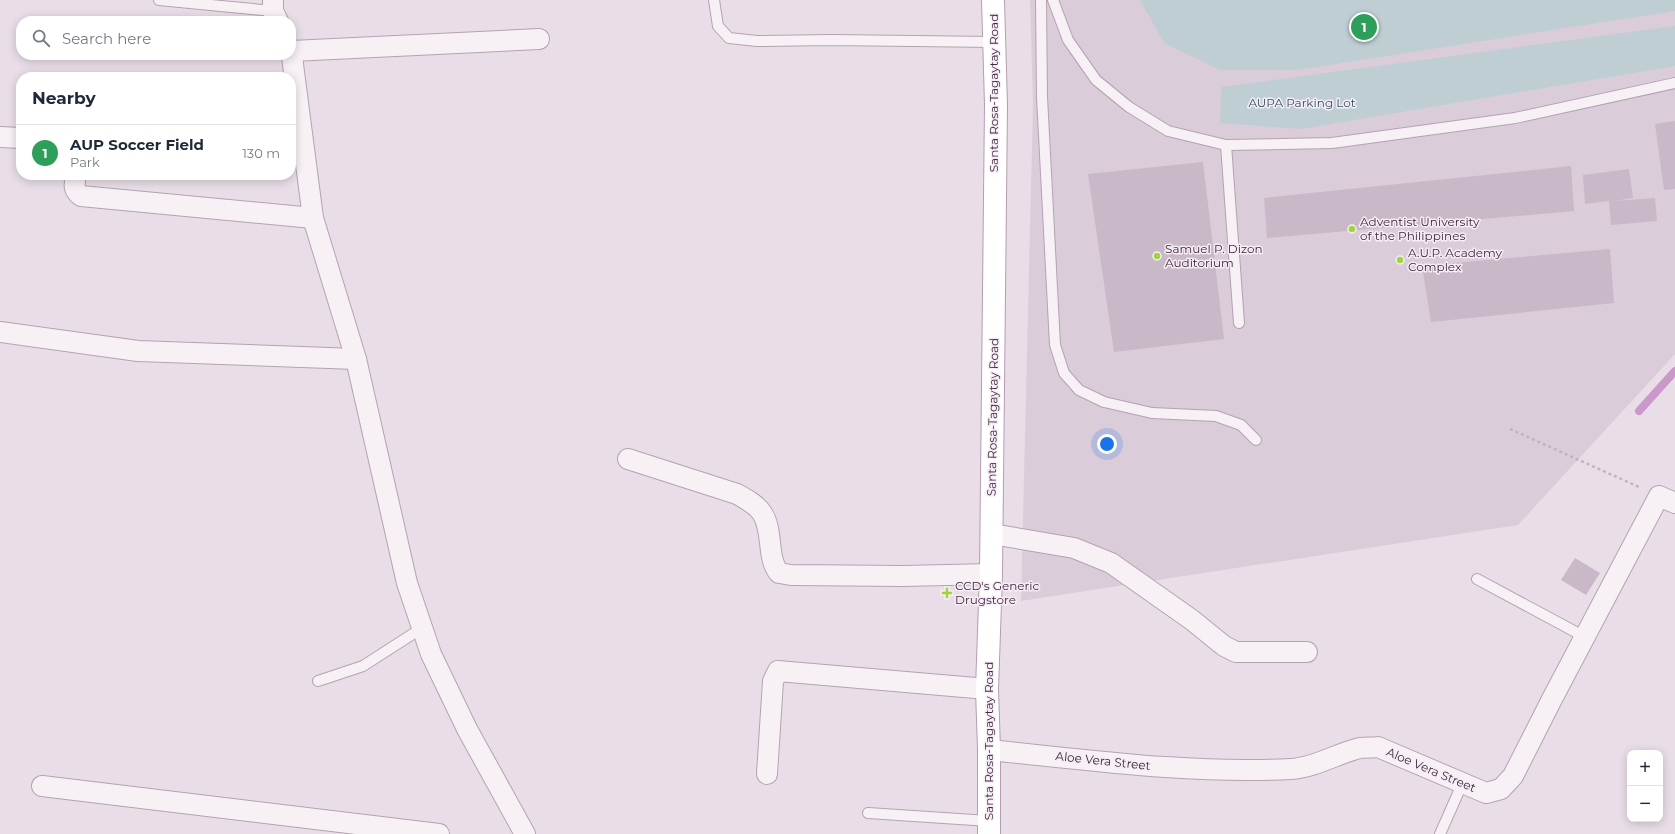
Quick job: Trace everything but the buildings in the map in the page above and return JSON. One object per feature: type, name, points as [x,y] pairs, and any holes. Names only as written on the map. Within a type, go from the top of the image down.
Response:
[{"type":"main road","name":"Santa Rosa-Tagaytay Road","points":[[989,827],[987,689],[992,534],[996,113],[993,0]]},
{"type":"street","points":[[296,50],[539,39]]},
{"type":"street","points":[[292,60],[294,72]]},
{"type":"street","points":[[296,88],[313,218],[356,359],[407,583],[431,654],[467,729],[525,834]]},
{"type":"street","points":[[0,137],[16,138]]},
{"type":"street","points":[[75,180],[75,191],[81,196],[313,218]]},
{"type":"street","points":[[0,332],[138,351],[356,359]]},
{"type":"street","points":[[628,459],[737,494],[751,502],[762,513],[768,528],[774,566],[779,573],[790,575],[903,576],[991,574]]},
{"type":"street","name":"Aloe Vera Street","points":[[989,750],[1161,767],[1241,771],[1293,769],[1338,757],[1360,748],[1378,747],[1486,793],[1501,789],[1513,776],[1585,637],[1667,499]]},
{"type":"street","points":[[992,534],[1074,548],[1111,563],[1192,620],[1224,646],[1236,652],[1307,652]]},
{"type":"street","points":[[767,774],[773,681],[778,671],[987,689]]},
{"type":"street","points":[[42,786],[439,834]]},
{"type":"lane","points":[[159,0],[275,11]]},
{"type":"lane","points":[[714,0],[718,26],[729,38],[757,41],[840,40],[994,42]]},
{"type":"lane","points":[[1041,0],[1042,97],[1055,345],[1064,373],[1079,390],[1104,402],[1152,413],[1216,416],[1241,425],[1256,440]]},
{"type":"lane","points":[[1053,0],[1068,40],[1096,80],[1129,107],[1168,131],[1226,145],[1332,143],[1507,119],[1675,83]]},
{"type":"lane","points":[[1226,145],[1239,323]]},
{"type":"lane","points":[[1477,579],[1585,637]]},
{"type":"lane","points":[[318,680],[363,666],[422,628]]},
{"type":"lane","points":[[1440,834],[1463,782]]},
{"type":"lane","points":[[868,814],[989,827]]},
{"type":"path","points":[[1510,429],[1667,499]]},
{"type":"shaded area","name":"Adventist University of the Philippines","points":[[1030,0],[1675,0],[1675,354],[1518,525],[1021,601],[1033,104]]},
{"type":"green space","points":[[1140,0],[1675,0],[1675,11],[1297,70],[1220,70],[1164,43]]},
{"type":"green space","name":"AUPA Parking Lot","points":[[1675,26],[1675,66],[1301,129],[1220,123],[1221,87]]},
{"type":"waterway","points":[[1639,411],[1675,371]]},
{"type":"place","name":"AUP Soccer Field","points":[[1364,27]]},
{"type":"place","name":"Adventist University of the Philippines","points":[[1352,229]]},
{"type":"place","name":"Samuel P. Dizon Auditorium","points":[[1157,256]]},
{"type":"place","name":"A.U.P. Academy Complex","points":[[1400,260]]},
{"type":"place","name":"CCD's Generic Drugstore","points":[[947,593]]}]
